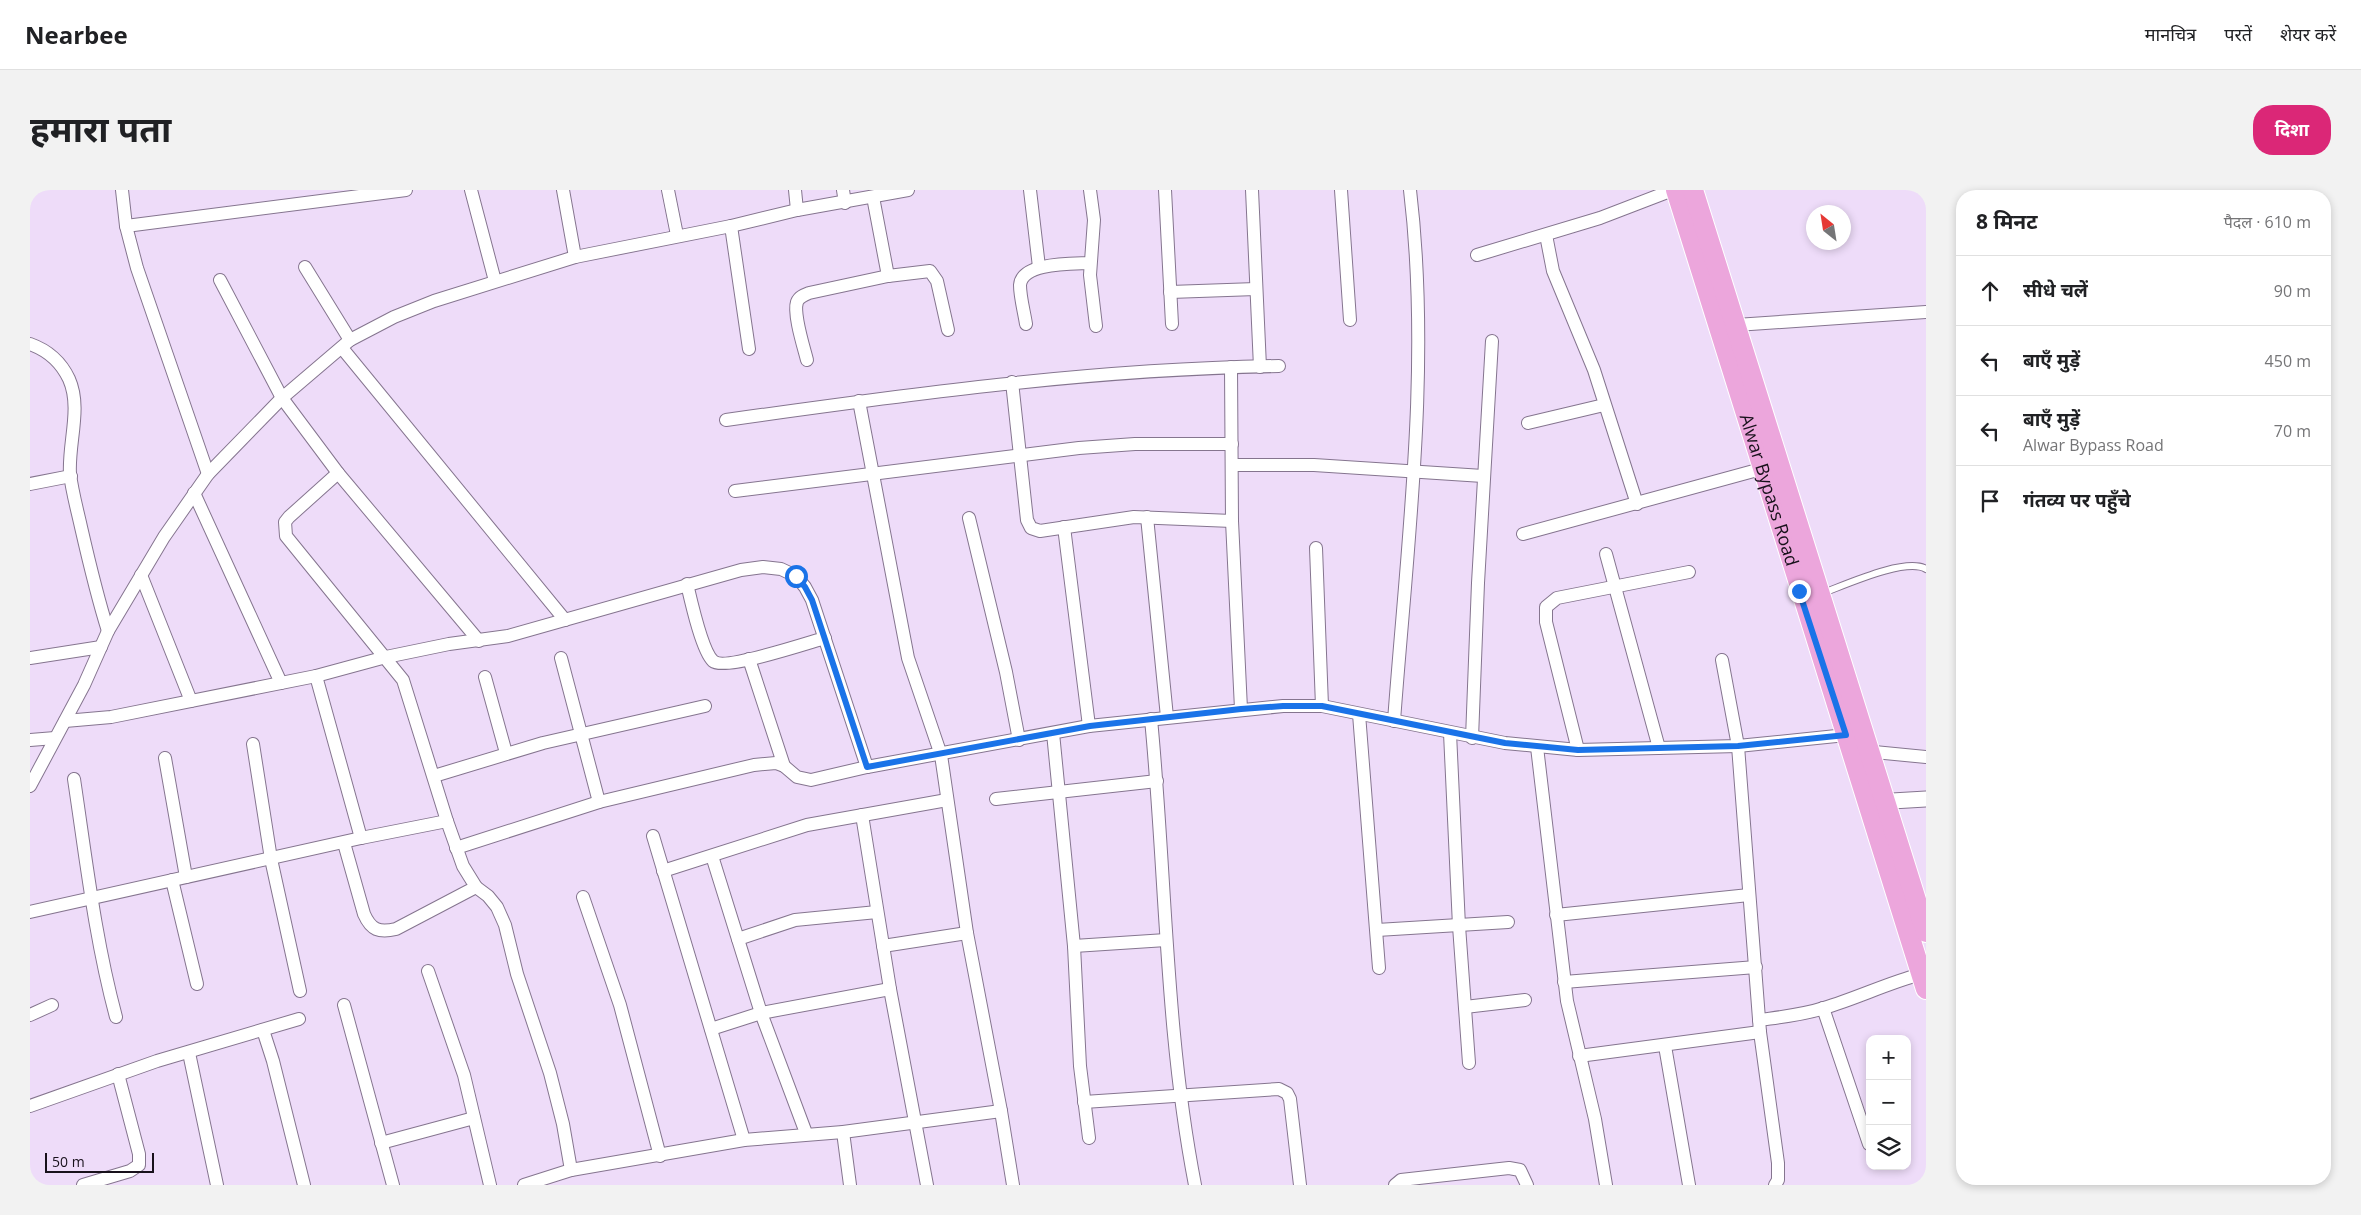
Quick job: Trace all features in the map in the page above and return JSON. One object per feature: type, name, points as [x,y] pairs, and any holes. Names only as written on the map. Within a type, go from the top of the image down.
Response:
[{"type":"main road","name":"Alwar Bypass Road","points":[[1674,190],[1762,469],[1856,746],[1926,932]]},
{"type":"main road","name":"Alwar Bypass Road","points":[[1693,190],[1820,594],[1856,746]]},
{"type":"main road","name":"Alwar Bypass Road","points":[[1876,802],[1924,982]]},
{"type":"street","points":[[122,190],[126,226],[137,268],[208,474]]},
{"type":"street","points":[[126,226],[406,190]]},
{"type":"street","points":[[471,190],[495,281]]},
{"type":"street","points":[[563,190],[575,257]]},
{"type":"street","points":[[668,190],[677,235]]},
{"type":"street","points":[[795,190],[797,210]]},
{"type":"street","points":[[30,786],[65,721],[108,631],[141,575],[194,493],[208,474],[282,398],[346,344],[394,317],[495,281],[575,257],[677,235],[731,226],[844,196],[873,198],[908,190]]},
{"type":"street","points":[[1030,190],[1039,267]]},
{"type":"street","points":[[1090,190],[1094,220],[1090,263],[1096,326]]},
{"type":"street","points":[[1165,190],[1172,324]]},
{"type":"street","points":[[1252,190],[1260,367]]},
{"type":"street","points":[[1341,190],[1350,320]]},
{"type":"street","points":[[1394,721],[1412,471],[1419,318],[1417,261],[1410,190]]},
{"type":"street","points":[[1477,255],[1600,218],[1674,190]]},
{"type":"street","points":[[873,198],[888,276]]},
{"type":"street","points":[[731,226],[749,349]]},
{"type":"street","points":[[1546,235],[1553,271],[1588,353],[1637,504]]},
{"type":"street","points":[[1026,324],[1020,284],[1022,277],[1028,271],[1039,267],[1090,263]]},
{"type":"street","points":[[305,267],[346,344],[565,620]]},
{"type":"street","points":[[807,360],[797,314],[796,303],[801,297],[809,293],[888,276],[924,271],[934,275],[948,330]]},
{"type":"street","points":[[220,280],[282,398],[338,473],[479,641]]},
{"type":"street","points":[[1170,292],[1256,289]]},
{"type":"street","points":[[1736,325],[1926,312]]},
{"type":"street","points":[[1472,738],[1483,476],[1492,340]]},
{"type":"street","points":[[30,344],[46,351],[60,363],[69,380],[74,399],[70,476],[94,586],[108,631]]},
{"type":"street","points":[[726,420],[1012,382],[1103,374],[1279,366]]},
{"type":"street","points":[[1231,367],[1232,521],[1241,709]]},
{"type":"street","points":[[1012,382],[1028,524],[1035,530],[1121,518],[1147,517],[1232,521]]},
{"type":"street","points":[[859,401],[908,658],[941,755],[967,932],[1013,1185]]},
{"type":"street","points":[[1528,423],[1604,405]]},
{"type":"street","points":[[735,491],[873,475],[1019,454],[1135,444],[1232,444]]},
{"type":"street","points":[[1232,465],[1314,465],[1483,476]]},
{"type":"street","points":[[1524,534],[1762,469]]},
{"type":"street","points":[[338,473],[289,517],[285,522],[284,529],[290,543],[404,680],[447,821],[463,866],[476,887],[488,896],[497,907],[505,925],[517,974],[550,1073],[571,1170]]},
{"type":"street","points":[[30,484],[70,476]]},
{"type":"street","points":[[194,493],[281,683]]},
{"type":"street","points":[[1147,517],[1167,717]]},
{"type":"street","points":[[969,518],[1006,672],[1019,740]]},
{"type":"street","points":[[1064,527],[1090,726]]},
{"type":"street","points":[[1316,548],[1322,706]]},
{"type":"street","points":[[1606,554],[1659,748]]},
{"type":"street","points":[[65,721],[111,717],[316,676],[386,657],[449,644],[508,636],[687,584],[740,570],[764,567],[781,569],[796,576],[805,587],[825,638],[867,767]]},
{"type":"street","points":[[1578,750],[1546,622],[1546,607],[1557,598],[1690,572]]},
{"type":"street","points":[[141,575],[191,701]]},
{"type":"street","points":[[687,584],[705,648],[713,661],[718,664],[749,659],[825,638]]},
{"type":"street","points":[[30,658],[101,646]]},
{"type":"street","points":[[561,658],[599,802]]},
{"type":"street","points":[[749,659],[784,766]]},
{"type":"street","points":[[1722,660],[1738,746],[1760,1026],[1778,1163],[1778,1180],[1775,1185]]},
{"type":"street","points":[[316,676],[361,838]]},
{"type":"street","points":[[485,677],[506,753]]},
{"type":"street","points":[[434,776],[506,753],[705,706]]},
{"type":"street","points":[[456,848],[599,802],[754,765],[776,763],[784,766],[797,777],[811,780],[867,767],[941,755],[1090,726],[1241,709],[1322,706],[1472,738],[1537,747],[1578,750],[1738,746],[1856,746],[1926,757]]},
{"type":"street","points":[[1359,714],[1379,968]]},
{"type":"street","points":[[1152,719],[1166,940],[1180,1095],[1196,1185]]},
{"type":"street","points":[[1053,733],[1057,792],[1074,946],[1080,1066],[1089,1138]]},
{"type":"street","points":[[1450,733],[1459,926],[1469,1063]]},
{"type":"street","points":[[30,740],[55,738]]},
{"type":"street","points":[[253,744],[271,859],[300,991]]},
{"type":"street","points":[[1537,747],[1564,982],[1579,1056],[1595,1119],[1606,1185]]},
{"type":"street","points":[[165,758],[186,877]]},
{"type":"street","points":[[74,779],[91,900],[106,979],[116,1017]]},
{"type":"street","points":[[996,799],[1156,781]]},
{"type":"street","points":[[1876,802],[1926,798]]},
{"type":"street","points":[[663,871],[807,824],[947,800]]},
{"type":"street","points":[[862,815],[890,989],[927,1185]]},
{"type":"street","points":[[30,912],[91,900],[361,838],[447,821]]},
{"type":"street","points":[[653,836],[744,1140]]},
{"type":"street","points":[[344,843],[364,914],[368,924],[375,930],[385,932],[396,929],[476,887]]},
{"type":"street","points":[[712,856],[761,1013],[806,1133]]},
{"type":"street","points":[[172,880],[197,984]]},
{"type":"street","points":[[1556,915],[1750,895]]},
{"type":"street","points":[[583,897],[620,1005],[660,1156]]},
{"type":"street","points":[[738,939],[795,920],[878,912]]},
{"type":"street","points":[[1377,930],[1508,922]]},
{"type":"street","points":[[883,946],[967,932]]},
{"type":"street","points":[[1074,946],[1166,940]]},
{"type":"street","points":[[1564,982],[1756,966]]},
{"type":"street","points":[[428,971],[464,1075],[490,1185]]},
{"type":"street","points":[[1579,1056],[1665,1046],[1760,1026],[1823,1008],[1900,980],[1924,982]]},
{"type":"street","points":[[711,1029],[761,1013],[890,989]]},
{"type":"street","points":[[1464,1006],[1525,1000]]},
{"type":"street","points":[[30,1015],[52,1005]]},
{"type":"street","points":[[344,1005],[392,1185]]},
{"type":"street","points":[[1823,1008],[1866,1135]]},
{"type":"street","points":[[30,1106],[118,1074],[299,1019]]},
{"type":"street","points":[[263,1030],[273,1061],[304,1185]]},
{"type":"street","points":[[1665,1046],[1689,1185]]},
{"type":"street","points":[[189,1052],[218,1185]]},
{"type":"street","points":[[83,1185],[130,1171],[139,1165],[139,1154],[118,1074]]},
{"type":"street","points":[[1084,1102],[1279,1088],[1287,1093],[1290,1099],[1300,1185]]},
{"type":"street","points":[[524,1185],[571,1170],[744,1140],[916,1124],[1001,1111]]},
{"type":"street","points":[[381,1143],[474,1118]]},
{"type":"street","points":[[844,1132],[850,1185]]},
{"type":"street","points":[[1395,1185],[1400,1180],[1454,1180],[1516,1168],[1520,1170],[1527,1185]]},
{"type":"lane","points":[[1820,594],[1862,578],[1903,567],[1915,566],[1926,570]]},
{"type":"route","points":[[796,576],[812,600],[867,767],[941,755],[1090,726],[1283,706],[1322,706],[1472,738],[1578,750],[1738,746],[1846,735],[1799,591]]}]
